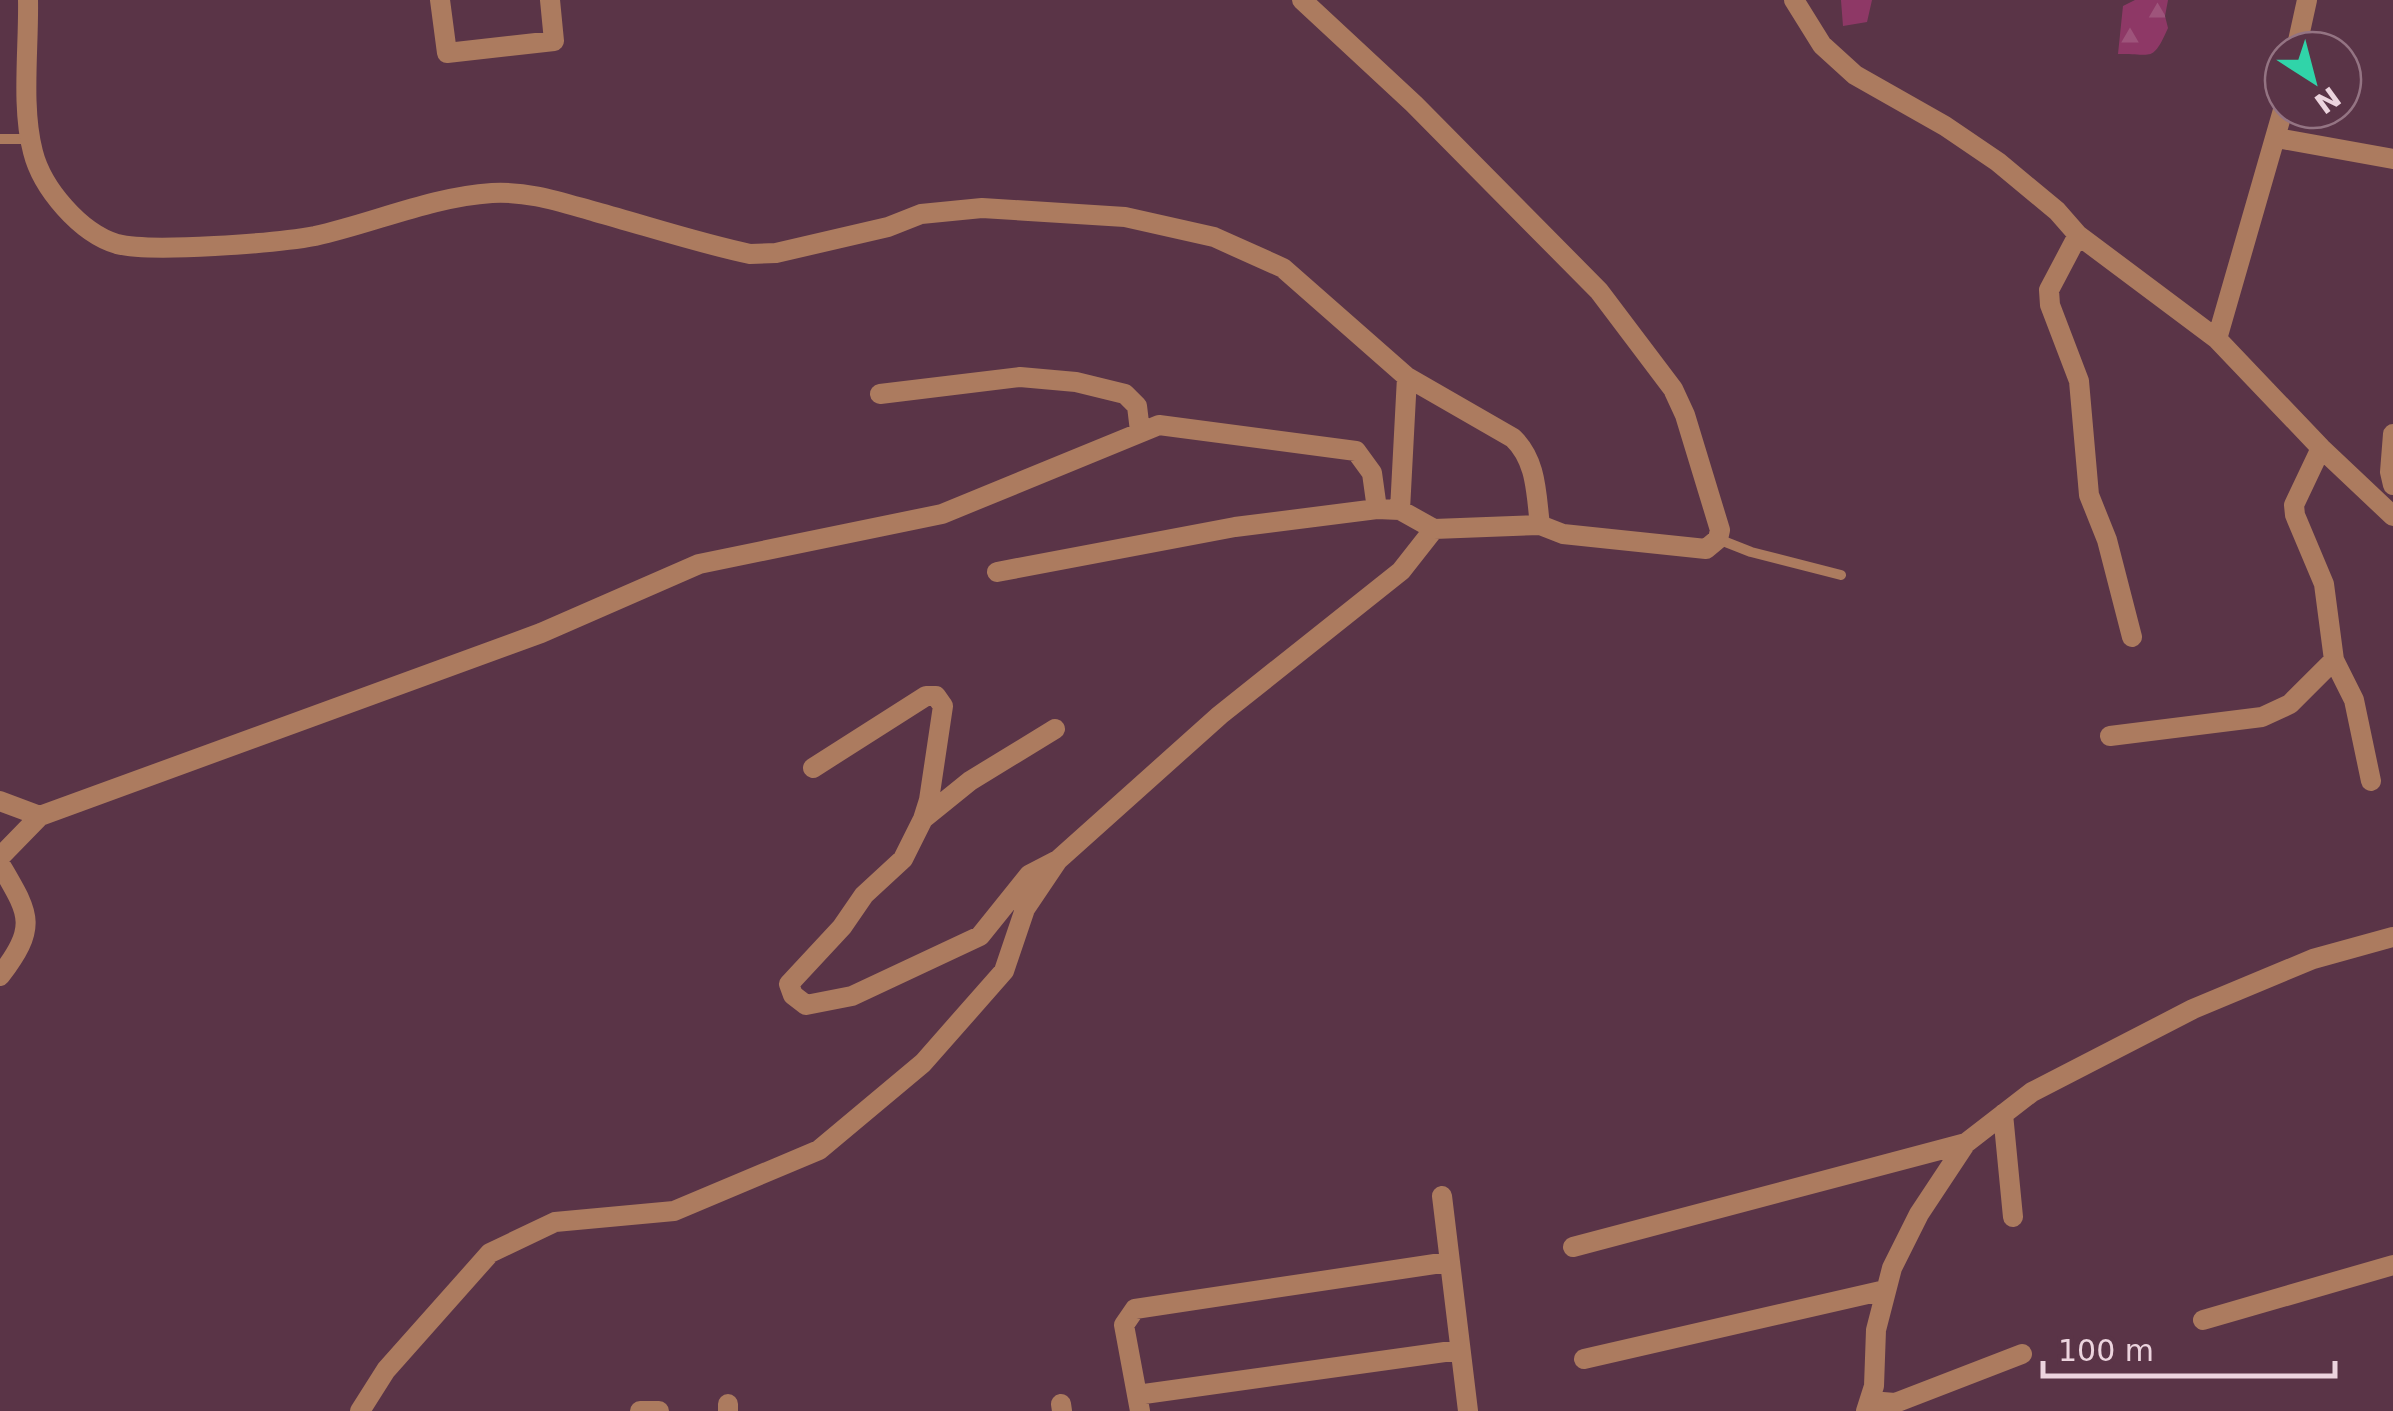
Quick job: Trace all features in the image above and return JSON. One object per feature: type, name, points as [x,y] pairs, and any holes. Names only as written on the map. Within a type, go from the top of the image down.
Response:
[{"type":"street","points":[[28,0],[31,139],[40,172],[63,203],[94,233],[119,244],[276,241],[328,232],[457,197],[492,193],[546,197],[750,254],[776,253],[948,210],[982,208],[1125,217],[1214,238],[1282,268],[1407,377],[1514,438],[1533,469],[1540,525]]},
{"type":"street","points":[[440,0],[447,53],[554,42],[550,0]]},
{"type":"street","points":[[997,572],[1235,527],[1377,508],[1400,510],[1434,530],[1540,525],[1563,534],[1698,549],[1712,546],[1718,539],[1720,530],[1673,389],[1600,290],[1414,104],[1302,0]]},
{"type":"street","points":[[1794,0],[1822,45],[1855,75],[1945,126],[1998,162],[2057,211],[2078,235],[2217,339],[2321,448],[2393,516]]},
{"type":"street","points":[[2300,30],[2306,0]]},
{"type":"street","points":[[2217,339],[2279,130]]},
{"type":"street","points":[[2277,138],[2393,160]]},
{"type":"street","points":[[2078,235],[2049,290],[2050,306],[2079,380],[2089,495],[2108,540],[2132,637]]},
{"type":"street","points":[[880,394],[1020,377],[1076,382],[1124,394],[1137,406],[1140,431]]},
{"type":"street","points":[[1400,510],[1407,377]]},
{"type":"street","points":[[0,976],[25,934],[26,908],[0,860],[40,816],[542,633],[699,564],[942,514],[1159,425],[1356,451],[1372,473],[1377,508]]},
{"type":"street","points":[[2393,434],[2393,485]]},
{"type":"street","points":[[2321,448],[2294,505],[2295,515],[2324,584],[2334,660],[2354,700],[2371,782]]},
{"type":"street","points":[[360,1411],[386,1370],[490,1253],[556,1222],[674,1212],[819,1150],[923,1063],[1004,971],[1025,909],[1058,860],[1220,715],[1401,571],[1434,530]]},
{"type":"street","points":[[2110,736],[2262,717],[2290,704],[2334,660]]},
{"type":"street","points":[[813,768],[926,696],[936,696],[943,706],[923,819],[902,859],[864,895],[842,927],[789,984],[792,995],[806,1004],[852,996],[980,936],[1029,875],[1058,860]]},
{"type":"street","points":[[923,819],[970,781],[1055,729]]},
{"type":"street","points":[[0,801],[40,816]]},
{"type":"street","points":[[2022,1354],[1895,1403],[1868,1406],[1874,1386],[1876,1330],[1885,1290],[1904,1240],[1966,1143],[2032,1092],[2194,1009],[2313,959],[2393,938]]},
{"type":"street","points":[[2003,1114],[2013,1216]]},
{"type":"street","points":[[1573,1248],[1966,1143]]},
{"type":"street","points":[[1442,1196],[1468,1411]]},
{"type":"street","points":[[1448,1262],[1135,1309],[1124,1325],[1139,1403],[1459,1350]]},
{"type":"street","points":[[2204,1320],[2393,1265]]},
{"type":"street","points":[[1584,1359],[1885,1290]]},
{"type":"street","points":[[640,1411],[659,1411]]},
{"type":"lane","points":[[0,140],[31,139]]},
{"type":"lane","points":[[1718,539],[1840,575]]},
{"type":"green space","points":[[1841,0],[1872,0],[1867,22],[1843,26]]},
{"type":"green space","points":[[2135,0],[2168,0],[2168,28],[2154,52],[2118,54],[2123,6]]}]
